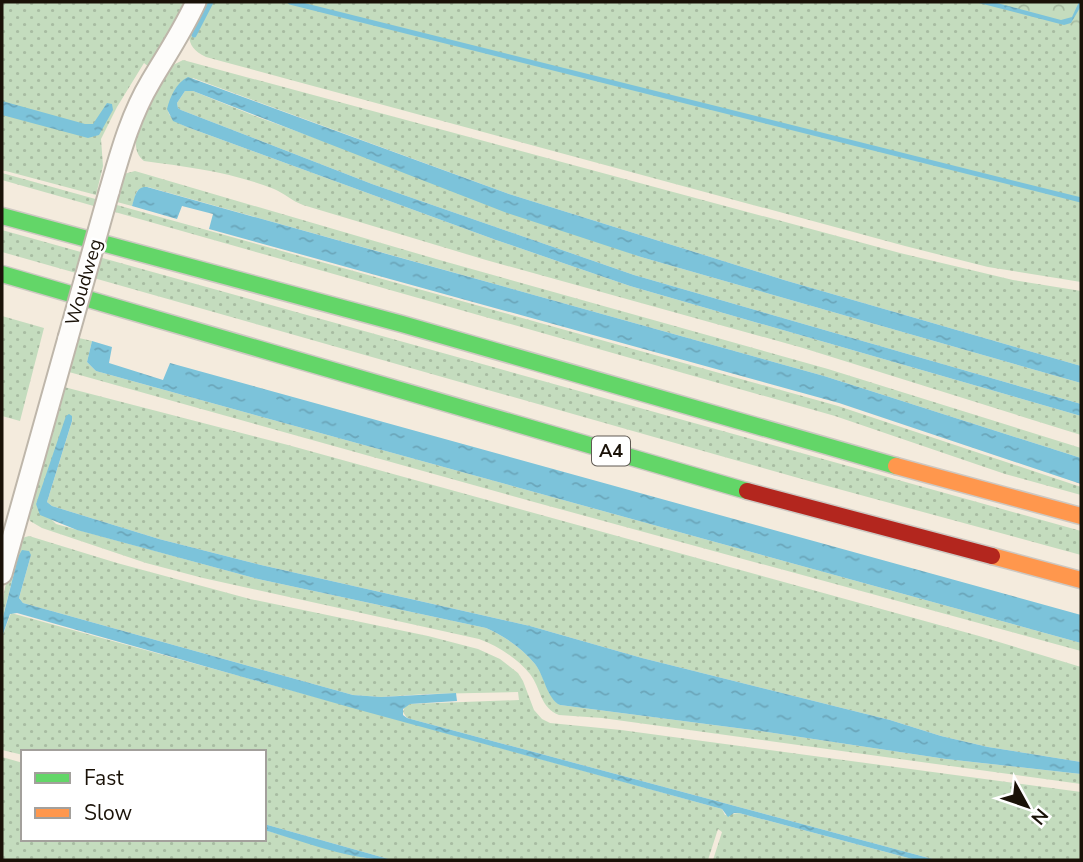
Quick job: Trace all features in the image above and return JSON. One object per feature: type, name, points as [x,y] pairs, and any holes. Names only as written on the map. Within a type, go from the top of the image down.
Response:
[{"type":"highway","points":[[2,216],[401,324],[802,441],[1081,516]]},
{"type":"highway","points":[[91,219],[116,226]]},
{"type":"highway","points":[[181,247],[401,324]]},
{"type":"highway","name":"A4","points":[[2,274],[783,501],[1081,580]]},
{"type":"street","name":"Woudweg","points":[[2,574],[124,138],[151,81],[176,42],[196,2]]},
{"type":"green space","points":[[2,2],[188,2],[149,67],[144,63],[101,139],[103,166],[96,195],[2,170]]},
{"type":"green space","points":[[202,2],[1081,2],[1081,282],[988,267],[905,246],[206,57],[197,52],[190,40],[192,26]]},
{"type":"green space","points":[[981,2],[1081,2],[1081,28]]},
{"type":"green space","points":[[183,60],[900,253],[1013,280],[1081,291],[1081,366],[784,280],[509,194],[193,78],[169,104],[170,116],[187,127],[630,286],[1081,416],[1081,435],[803,348],[486,260],[303,205],[274,189],[242,178],[144,161],[138,153],[136,142],[142,118],[166,74],[173,65]]},
{"type":"green space","points":[[185,91],[193,91],[641,257],[1081,383],[1081,404],[634,275],[372,184],[181,110],[177,103]]},
{"type":"green space","points":[[135,171],[828,369],[1081,448],[1081,458],[824,376],[148,187],[137,191],[132,206],[117,202],[124,174]]},
{"type":"green space","points":[[2,173],[838,406],[1081,487],[1081,495],[1005,474],[835,416],[2,180]]},
{"type":"green space","points":[[2,230],[1081,531],[1081,555],[809,481],[2,252]]},
{"type":"green space","points":[[2,316],[44,328],[20,421],[2,416]]},
{"type":"green space","points":[[79,338],[92,341],[87,362],[96,371],[1081,643],[1081,651],[69,372]]},
{"type":"green space","points":[[64,387],[288,445],[979,636],[1081,667],[1081,762],[988,747],[941,736],[890,720],[642,658],[530,626],[159,539],[52,506],[47,502],[73,418],[36,504],[56,524],[258,579],[486,628],[512,643],[530,658],[552,697],[560,705],[946,759],[1081,774],[1081,784],[602,718],[559,715],[548,708],[534,679],[519,663],[500,649],[479,639],[203,578],[146,563],[42,528],[30,521],[27,513]]},
{"type":"green space","points":[[29,536],[250,599],[478,649],[500,659],[518,673],[534,710],[550,723],[621,730],[1081,792],[1081,860],[936,860],[407,718],[403,712],[405,706],[410,704],[519,700],[518,692],[381,697],[353,695],[23,603],[19,598],[31,555],[18,557],[2,620],[3,599],[10,567],[22,538]]},
{"type":"green space","points":[[11,613],[722,809],[725,815],[739,813],[916,860],[713,860],[722,832],[718,829],[708,860],[392,860],[266,825],[266,750],[21,750],[21,755],[2,750],[2,637]]},
{"type":"green space","points":[[2,757],[21,762],[21,841],[266,841],[266,831],[372,860],[2,860]]},
{"type":"water","points":[[975,2],[993,2],[1061,20],[1072,17],[1079,2],[1081,6],[1071,23],[1064,25]]},
{"type":"water","points":[[188,77],[509,194],[784,280],[1081,366],[1081,383],[641,257],[507,213],[193,91],[185,91],[177,103],[181,110],[372,184],[634,275],[1081,404],[1081,416],[630,286],[187,127],[173,121],[167,109],[174,91]]},
{"type":"water","points":[[2,101],[85,124],[93,124],[107,103],[112,104],[113,110],[99,135],[88,138],[2,115]]},
{"type":"water","points":[[147,187],[824,376],[1081,458],[1081,484],[839,403],[209,229],[213,214],[182,206],[177,219],[132,206],[138,190]]},
{"type":"water","points":[[92,341],[112,347],[109,363],[163,380],[170,363],[1081,615],[1081,643],[96,371],[87,362]]},
{"type":"water","points":[[69,414],[72,421],[47,502],[52,506],[159,539],[530,626],[642,658],[890,720],[941,736],[988,747],[1081,762],[1081,774],[946,759],[560,705],[552,698],[530,658],[512,643],[486,628],[258,579],[77,530],[40,515],[36,504],[66,416]]},
{"type":"water","points":[[22,550],[29,551],[31,555],[19,598],[23,603],[353,695],[381,697],[456,693],[457,701],[410,704],[403,709],[403,715],[936,860],[916,860],[739,813],[728,817],[722,809],[17,613],[10,614],[2,637],[2,621]]},
{"type":"water","points":[[266,825],[392,860],[328,850],[266,831]]},
{"type":"waterway","points":[[194,35],[211,2]]},
{"type":"waterway","points":[[290,2],[1081,200]]},
{"type":"traffic: fast","points":[[2,216],[402,324],[896,466]]},
{"type":"traffic: fast","points":[[2,274],[747,491]]},
{"type":"traffic: slow","points":[[896,466],[1081,516]]},
{"type":"traffic: slow","points":[[992,556],[1081,580]]},
{"type":"traffic: jam","points":[[747,491],[992,556]]}]
